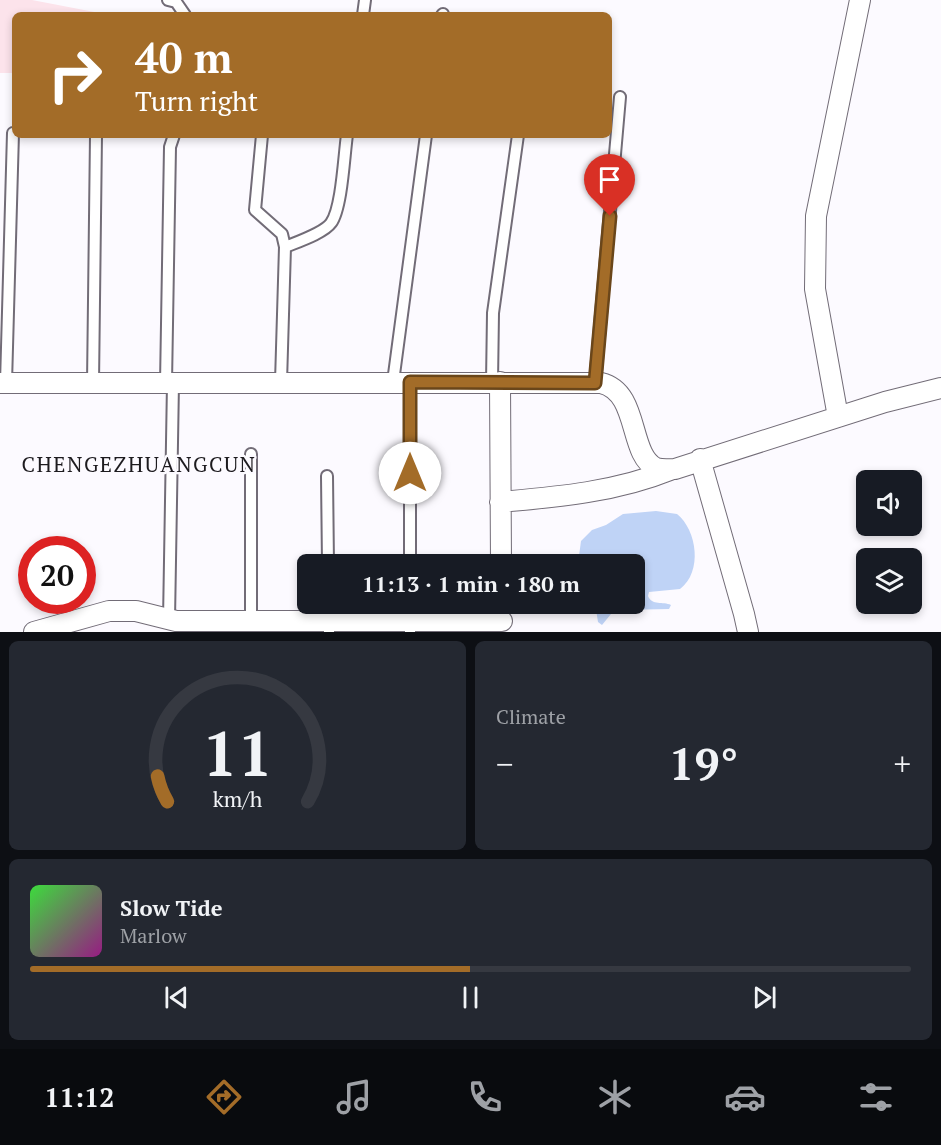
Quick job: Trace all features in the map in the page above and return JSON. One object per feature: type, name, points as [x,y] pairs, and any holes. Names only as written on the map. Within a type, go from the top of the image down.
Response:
[{"type":"street","points":[[838,417],[815,289],[816,216],[860,0]]},
{"type":"street","points":[[496,382],[501,554]]},
{"type":"street","points":[[3,383],[595,383],[608,385],[623,397],[646,459],[650,464],[662,469],[675,469]]},
{"type":"street","points":[[500,502],[574,496],[656,476],[700,459],[941,388]]},
{"type":"street","points":[[700,459],[748,632]]},
{"type":"street","points":[[34,632],[109,611],[136,611],[169,620],[502,619]]},
{"type":"lane","points":[[168,0],[176,2],[183,12]]},
{"type":"lane","points":[[595,383],[620,97]]},
{"type":"lane","points":[[3,383],[13,138]]},
{"type":"lane","points":[[93,383],[96,138]]},
{"type":"lane","points":[[169,620],[170,147],[173,138]]},
{"type":"lane","points":[[262,138],[255,210],[282,234],[285,247],[281,382]]},
{"type":"lane","points":[[285,247],[324,229],[331,223],[337,208],[347,138]]},
{"type":"lane","points":[[410,554],[401,382],[426,138]]},
{"type":"lane","points":[[496,382],[493,314],[518,138]]},
{"type":"lane","points":[[251,454],[251,621]]},
{"type":"lane","points":[[327,476],[328,554]]},
{"type":"shaded area","points":[[0,0],[32,0],[94,12],[12,12],[12,73],[0,73]]},
{"type":"water","points":[[656,511],[677,514],[689,530],[695,551],[692,572],[687,582],[680,589],[649,592],[648,596],[652,601],[671,605],[669,609],[645,610],[645,554],[579,554],[581,541],[592,530],[606,525],[623,514]]},
{"type":"water","points":[[597,614],[611,614],[602,625],[598,622]]},
{"type":"district","name":"CHENGEZHUANGCUN","points":[[139,464]]},
{"type":"route","points":[[410,473],[410,382],[561,381],[595,383],[610,216]]}]
